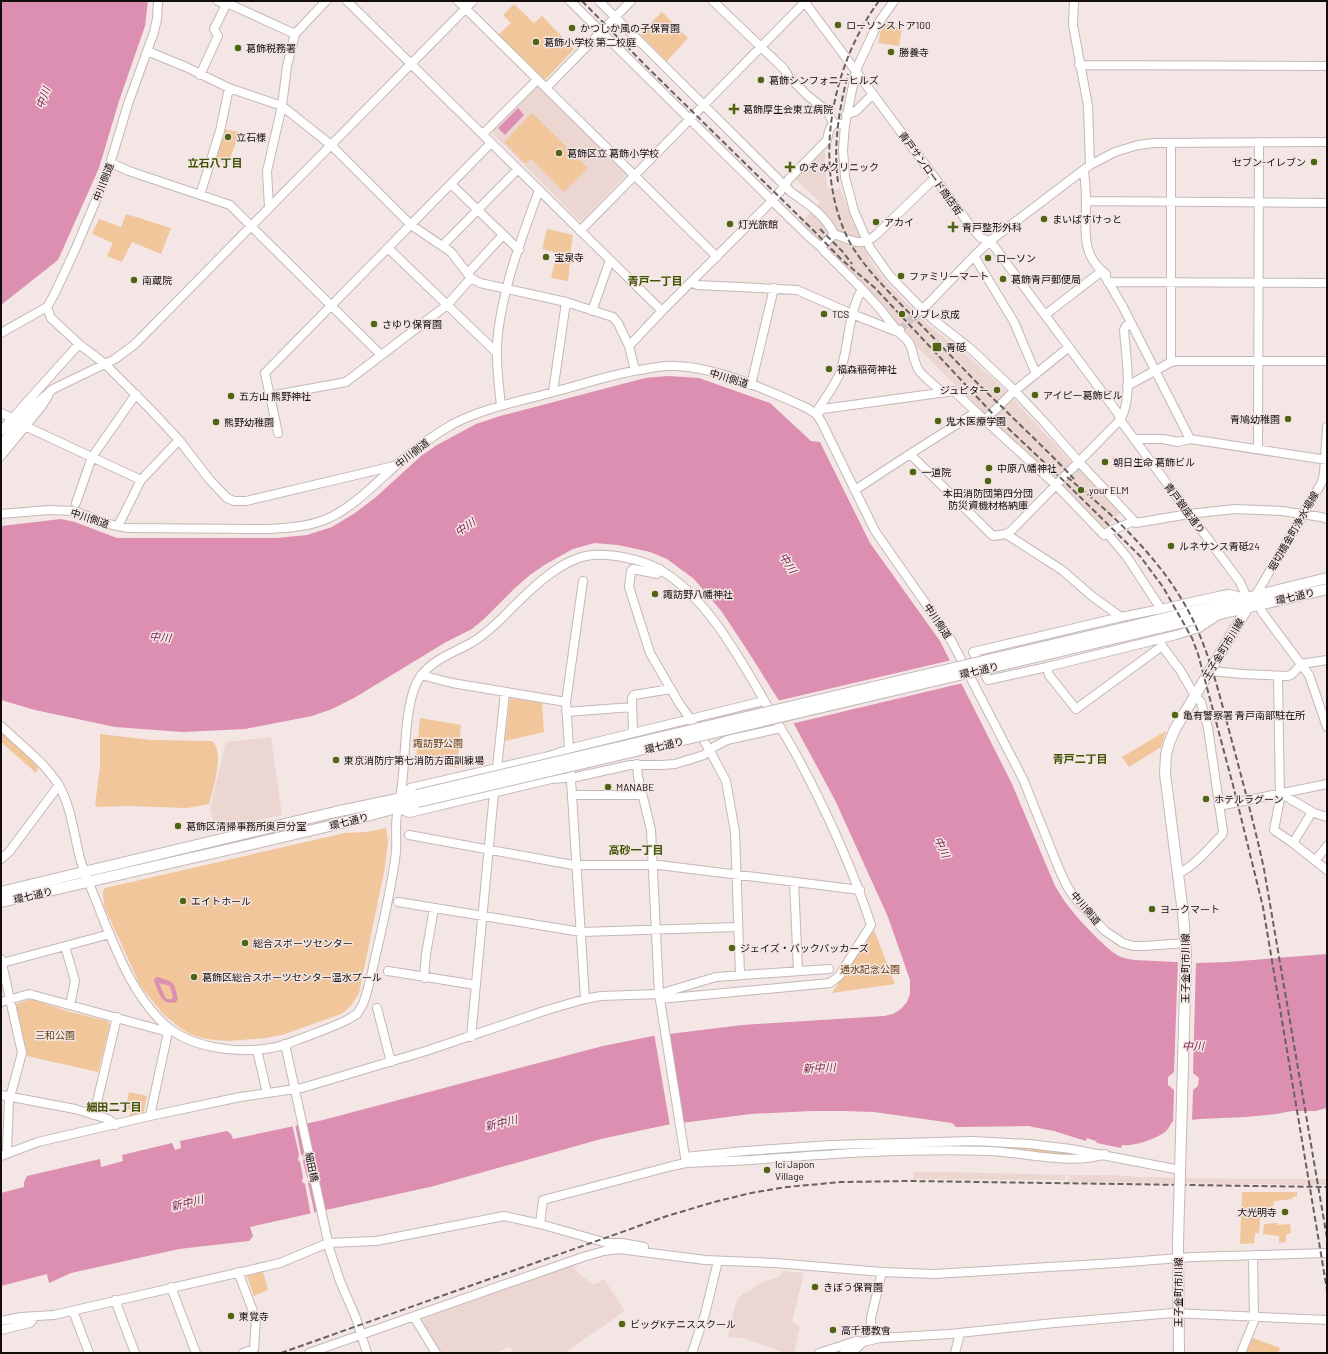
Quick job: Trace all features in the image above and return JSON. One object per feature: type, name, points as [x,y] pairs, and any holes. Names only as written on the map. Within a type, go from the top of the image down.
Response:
[{"type":"main road","name":"環七通り","points":[[1,892],[342,811],[418,799],[1158,624],[1252,601],[1327,578]]},
{"type":"main road","name":"環七通り","points":[[1158,624],[1220,614],[1252,601],[1327,589]]},
{"type":"main road","name":"王子金町市川線","points":[[1178,1353],[1178,1242],[1186,943],[1168,803],[1165,764],[1169,743],[1175,729],[1252,601]]},
{"type":"main road","name":"環七通り","points":[[1,902],[334,824],[399,803]]},
{"type":"street","name":"中川側道","points":[[47,307],[68,268],[111,164],[128,104],[157,19],[158,1]]},
{"type":"street","points":[[269,208],[267,171],[282,106],[287,66],[295,34],[326,1]]},
{"type":"street","points":[[348,1],[662,311]]},
{"type":"street","points":[[458,1],[717,257]]},
{"type":"street","points":[[1,444],[30,409],[53,389],[115,359],[134,344],[473,1]]},
{"type":"street","points":[[570,1],[810,238],[822,245],[825,252],[862,289],[906,338],[911,346],[919,370],[944,393]]},
{"type":"street","points":[[599,1],[784,185],[815,209],[830,224],[833,234]]},
{"type":"street","points":[[546,88],[631,1]]},
{"type":"street","points":[[713,1],[761,46],[808,95],[828,112],[833,123]]},
{"type":"street","points":[[580,231],[804,1]]},
{"type":"street","name":"青戸サンロード商店街","points":[[804,1],[972,228],[981,238],[990,241],[1120,418]]},
{"type":"street","points":[[894,1],[877,25],[856,70],[845,125],[843,150],[845,177],[854,211],[870,248],[919,311],[935,321],[972,350],[1015,391],[1132,522]]},
{"type":"street","points":[[1074,1],[1073,25],[1079,65],[1088,106],[1085,242],[1090,256],[1112,282],[1131,323],[1190,439]]},
{"type":"street","points":[[200,75],[218,36],[214,29],[225,2],[295,34]]},
{"type":"street","points":[[147,51],[229,88],[282,106],[331,145],[411,225],[451,252],[469,276],[480,283],[566,302],[612,317],[618,323],[629,346],[635,370]]},
{"type":"street","points":[[1079,65],[1327,66]]},
{"type":"street","points":[[483,134],[537,80]]},
{"type":"street","points":[[200,195],[220,131],[229,88]]},
{"type":"street","points":[[846,115],[856,111],[873,94]]},
{"type":"street","points":[[833,123],[845,125]]},
{"type":"street","points":[[629,346],[772,200],[789,179],[827,140],[828,131],[833,123]]},
{"type":"street","points":[[1258,449],[1259,142]]},
{"type":"street","points":[[919,311],[990,241],[1087,167],[1115,152],[1154,143],[1327,142]]},
{"type":"street","points":[[278,433],[265,373],[491,143]]},
{"type":"street","points":[[1171,143],[1171,362]]},
{"type":"street","points":[[111,164],[136,174],[230,205],[382,355]]},
{"type":"street","points":[[442,246],[518,169]]},
{"type":"street","points":[[833,234],[859,243],[867,241],[877,234],[935,178]]},
{"type":"street","points":[[451,184],[519,250]]},
{"type":"street","points":[[501,406],[497,353],[500,320],[506,288],[539,190]]},
{"type":"street","points":[[1086,202],[1327,203]]},
{"type":"street","points":[[822,245],[833,234]]},
{"type":"street","points":[[270,396],[346,382],[447,305],[503,235]]},
{"type":"street","points":[[388,248],[497,353]]},
{"type":"street","points":[[974,256],[1014,322],[1036,374]]},
{"type":"street","points":[[592,311],[610,260]]},
{"type":"street","points":[[1045,314],[1102,271]]},
{"type":"street","points":[[691,282],[697,285],[774,288],[799,291],[891,330],[899,331]]},
{"type":"street","points":[[1112,282],[1327,283]]},
{"type":"street","points":[[751,384],[774,288]]},
{"type":"street","points":[[816,414],[841,371],[852,314],[862,289]]},
{"type":"street","points":[[553,392],[566,302]]},
{"type":"street","points":[[1,333],[47,307],[52,318],[79,344],[105,364],[136,394],[179,440],[209,479],[227,498],[234,501],[246,501],[395,466]]},
{"type":"street","points":[[910,454],[993,536],[1006,534],[1011,531],[1079,462],[1120,418],[1126,407],[1127,386],[1124,330],[1126,326],[1131,323]]},
{"type":"street","points":[[1,432],[79,344]]},
{"type":"street","points":[[985,420],[1015,391],[1068,347]]},
{"type":"street","points":[[1127,386],[1171,362],[1177,361],[1327,361]]},
{"type":"street","name":"中川側道","points":[[1,514],[49,510],[74,511],[128,528],[290,528],[309,525],[325,520],[339,512],[358,499],[395,466],[428,440],[454,424],[480,412],[635,370],[666,366],[700,369],[725,375],[751,384],[800,404],[816,414],[830,438],[854,490],[881,540],[951,640],[1023,779],[1059,869],[1074,897],[1105,931],[1123,943],[1144,946],[1186,943]]},
{"type":"street","points":[[1,456],[41,407],[53,389]]},
{"type":"street","points":[[816,414],[823,409],[954,391],[1056,485],[1104,535],[1132,522],[1138,523],[1236,508],[1282,511],[1327,519]]},
{"type":"street","points":[[76,503],[92,457],[136,394]]},
{"type":"street","points":[[854,490],[976,412]]},
{"type":"street","points":[[1,413],[12,418]]},
{"type":"street","name":"青戸銀座通り","points":[[1120,418],[1242,585],[1252,601],[1309,675],[1327,727]]},
{"type":"street","points":[[25,426],[141,480]]},
{"type":"street","name":"堀切橋金町浄水場線","points":[[1252,601],[1322,482],[1326,460],[1327,427]]},
{"type":"street","points":[[1134,439],[1163,439],[1178,442],[1190,439],[1326,460]]},
{"type":"street","points":[[118,526],[141,480],[179,440]]},
{"type":"street","points":[[1108,532],[1127,557],[1161,609]]},
{"type":"street","points":[[1006,534],[1062,570],[1093,597],[1121,617]]},
{"type":"street","points":[[1,1002],[29,994],[117,1018],[169,1030],[187,1039],[202,1044],[227,1048],[257,1050],[285,1044],[347,1020],[357,1014],[364,1004],[381,932],[394,864],[399,803],[411,700],[421,675],[433,664],[485,633],[531,590],[556,570],[577,559],[595,555],[616,556],[660,569],[686,590],[712,619],[739,658],[804,770],[843,849],[860,890],[872,925],[839,976],[834,981],[827,984],[660,999],[601,996],[585,999],[547,1010],[471,1037],[295,1090],[240,1097],[150,1116],[7,1150],[1,1156]]},
{"type":"street","points":[[660,569],[657,574],[633,570],[631,571],[629,587],[650,653],[726,781],[734,832],[740,974]]},
{"type":"street","points":[[583,581],[566,702],[566,712],[585,999]]},
{"type":"street","points":[[1220,614],[1200,628],[1161,643],[988,680],[973,652],[1121,617],[1228,594],[1252,601]]},
{"type":"street","points":[[1047,667],[1049,675],[1076,709],[1161,643]]},
{"type":"street","points":[[1161,643],[1180,670],[1195,696],[1201,702],[1208,728],[1219,806],[1224,830],[1222,835],[1186,870],[1178,874]]},
{"type":"street","points":[[1210,671],[1278,676],[1292,674],[1301,665],[1327,660]]},
{"type":"street","points":[[421,675],[452,683],[566,702]]},
{"type":"street","points":[[1278,676],[1280,799],[1274,830],[1327,870]]},
{"type":"street","points":[[633,733],[632,698],[634,695],[671,689]]},
{"type":"street","points":[[497,768],[505,692]]},
{"type":"street","points":[[399,803],[410,788],[549,756],[568,749],[764,701]]},
{"type":"street","points":[[566,712],[632,707]]},
{"type":"street","points":[[1,726],[52,775],[59,785],[68,809],[85,872],[126,972],[141,996],[169,1030]]},
{"type":"street","points":[[399,803],[409,813],[494,794],[551,779],[570,778],[637,764],[675,764],[704,755],[710,752],[714,747],[727,740],[781,728]]},
{"type":"street","points":[[637,764],[650,830],[660,999],[685,1158]]},
{"type":"street","points":[[1219,806],[1327,784]]},
{"type":"street","points":[[1,859],[9,852],[59,785]]},
{"type":"street","points":[[1280,793],[1312,812],[1327,817]]},
{"type":"street","points":[[471,1037],[494,794]]},
{"type":"street","points":[[572,795],[642,795]]},
{"type":"street","points":[[1293,843],[1312,812]]},
{"type":"street","points":[[409,836],[576,865],[653,865],[860,890]]},
{"type":"street","points":[[1315,861],[1327,846]]},
{"type":"street","points":[[794,882],[798,971]]},
{"type":"street","points":[[398,902],[581,932],[738,927]]},
{"type":"street","points":[[424,978],[426,954],[434,908]]},
{"type":"street","points":[[7,1150],[10,1096],[22,1053],[1,961],[110,934]]},
{"type":"street","points":[[65,946],[75,981],[70,1005]]},
{"type":"street","points":[[660,999],[716,976],[829,969]]},
{"type":"street","points":[[388,972],[476,985]]},
{"type":"street","points":[[377,1008],[391,1062]]},
{"type":"street","points":[[94,1114],[117,1018]]},
{"type":"street","points":[[150,1116],[169,1030]]},
{"type":"street","name":"細田橋","points":[[285,1044],[328,1243],[335,1266],[356,1318],[367,1353]]},
{"type":"street","points":[[257,1050],[267,1093]]},
{"type":"street","points":[[1,1095],[75,1109],[108,1119],[116,1125]]},
{"type":"street","points":[[540,1224],[543,1200],[672,1166],[685,1158],[817,1145],[973,1141],[1041,1145],[1105,1154],[1180,1170]]},
{"type":"street","points":[[1,1321],[21,1317],[54,1316],[115,1300],[280,1263],[328,1243],[376,1241],[504,1216],[540,1224],[596,1241],[629,1244],[666,1255]]},
{"type":"street","points":[[309,1353],[604,1251],[619,1249],[718,1261],[775,1263],[882,1272],[935,1274],[1178,1258],[1327,1253]]},
{"type":"street","points":[[1241,1353],[1253,1323],[1254,1316],[1253,1255]]},
{"type":"street","points":[[692,1353],[705,1314],[718,1261]]},
{"type":"street","points":[[238,1272],[256,1319],[254,1349],[243,1353]]},
{"type":"street","points":[[872,1339],[871,1318],[882,1272]]},
{"type":"street","points":[[171,1287],[196,1353]]},
{"type":"street","points":[[115,1300],[135,1353]]},
{"type":"street","points":[[73,1311],[89,1353]]},
{"type":"street","points":[[819,1353],[851,1342],[863,1342],[872,1339],[960,1333],[1054,1323],[1179,1313],[1327,1320]]},
{"type":"street","points":[[1,1330],[30,1323],[35,1317]]},
{"type":"street","points":[[414,1317],[436,1353]]},
{"type":"street","points":[[954,1353],[960,1333]]},
{"type":"street","points":[[844,1353],[857,1348],[863,1342]]},
{"type":"shaded area","name":"葛飾区立 葛飾小学校","points":[[535,86],[539,87],[626,172],[626,175],[582,221],[579,220],[493,134],[492,129]]},
{"type":"shaded area","points":[[824,144],[827,186],[833,191],[840,188],[870,260],[885,281],[929,326],[964,352],[1007,392],[1071,462],[1121,512],[1105,528],[1100,526],[1057,480],[992,421],[916,346],[872,293],[801,222],[820,202],[793,177]]},
{"type":"shaded area","points":[[271,737],[282,815],[215,830],[210,808],[226,742]]},
{"type":"shaded area","points":[[914,1172],[1065,1175],[1065,1180],[913,1179]]},
{"type":"shaded area","points":[[1069,1175],[1237,1179],[1327,1179],[1327,1185],[1068,1182]]},
{"type":"shaded area","points":[[574,1265],[576,1271],[592,1284],[596,1284],[604,1279],[625,1311],[564,1353],[514,1353],[510,1347],[495,1353],[440,1353],[421,1322],[424,1318]]},
{"type":"shaded area","points":[[782,1271],[804,1273],[792,1321],[800,1327],[794,1353],[785,1353],[744,1338],[728,1337],[737,1300],[745,1292],[748,1292],[761,1283],[780,1276]]},
{"type":"green space","name":"葛飾小学校 第二校庭","points":[[514,4],[534,23],[542,16],[574,49],[545,80],[543,80],[497,36],[511,23],[503,15]]},
{"type":"green space","points":[[662,12],[688,38],[667,61],[640,34]]},
{"type":"green space","points":[[885,23],[902,29],[899,46],[878,43]]},
{"type":"green space","points":[[532,113],[588,168],[564,192],[531,159],[526,164],[504,142]]},
{"type":"green space","points":[[223,129],[239,132],[228,164],[214,160]]},
{"type":"green space","points":[[126,214],[171,228],[161,254],[132,242],[122,262],[107,256],[113,243],[92,234],[99,219],[121,227]]},
{"type":"green space","points":[[547,229],[573,235],[568,281],[551,278],[557,253],[542,249]]},
{"type":"green space","points":[[510,698],[542,703],[544,732],[505,741]]},
{"type":"green space","name":"諏訪野公園","points":[[420,718],[461,725],[457,768],[416,760]]},
{"type":"green space","points":[[1,731],[35,762],[38,766],[37,772],[35,772],[2,743]]},
{"type":"green space","points":[[1166,731],[1161,747],[1129,767],[1122,757]]},
{"type":"green space","points":[[100,734],[151,740],[212,741],[216,746],[218,753],[218,762],[209,804],[187,808],[127,806],[98,807],[95,805],[100,767]]},
{"type":"green space","name":"総合スポーツセンター","points":[[386,828],[388,841],[385,867],[359,993],[352,1005],[341,1014],[282,1035],[229,1041],[201,1038],[180,1028],[162,1013],[140,985],[104,906],[103,892],[105,888],[345,833],[367,832]]},
{"type":"green space","name":"通水記念公園","points":[[874,930],[895,984],[832,993]]},
{"type":"green space","name":"三和公園","points":[[31,999],[70,1012],[108,1021],[110,1025],[98,1072],[27,1056],[16,1004]]},
{"type":"green space","points":[[129,1092],[147,1096],[143,1115],[129,1118],[131,1110],[126,1108]]},
{"type":"green space","points":[[968,1145],[1027,1147],[1027,1150],[926,1148],[926,1146]]},
{"type":"green space","points":[[916,1146],[788,1153],[788,1151],[845,1147]]},
{"type":"green space","points":[[1030,1147],[1094,1156],[1035,1153],[1035,1151],[1029,1151]]},
{"type":"green space","points":[[1242,1192],[1297,1192],[1297,1196],[1293,1197],[1292,1199],[1274,1201],[1272,1209],[1261,1211],[1259,1233],[1255,1233],[1254,1243],[1240,1244]]},
{"type":"green space","points":[[1277,1223],[1278,1225],[1290,1224],[1291,1233],[1286,1234],[1286,1242],[1279,1243],[1279,1236],[1263,1234],[1264,1224]]},
{"type":"green space","points":[[263,1272],[268,1290],[254,1296],[247,1276]]},
{"type":"green space","points":[[1250,1337],[1280,1348],[1278,1353],[1244,1353]]},
{"type":"water","name":"中川","points":[[1,1],[148,1],[145,26],[119,101],[99,168],[58,260],[1,305]]},
{"type":"water","points":[[518,108],[524,115],[505,135],[498,128]]},
{"type":"water","points":[[668,376],[699,378],[770,403],[811,441],[820,442],[870,543],[940,641],[1012,784],[1055,886],[1064,901],[1075,914],[1109,949],[1127,959],[1197,963],[1327,954],[1327,1108],[1315,1111],[1292,1111],[1246,1117],[1172,1122],[1168,1129],[1161,1135],[1138,1144],[1122,1145],[1121,1148],[1097,1143],[1096,1141],[1087,1138],[1086,1141],[1054,1131],[1028,1126],[956,1127],[952,1123],[874,1112],[812,1111],[751,1114],[666,1125],[601,1139],[434,1186],[250,1227],[253,1236],[249,1241],[179,1249],[71,1273],[49,1283],[47,1274],[1,1286],[1,1193],[24,1187],[24,1182],[27,1176],[100,1159],[101,1167],[123,1161],[122,1155],[172,1143],[175,1150],[181,1148],[180,1141],[227,1131],[231,1134],[233,1139],[323,1120],[603,1046],[653,1036],[742,1025],[884,1016],[893,1014],[901,1009],[907,1002],[910,994],[910,980],[888,917],[835,800],[795,726],[722,612],[694,579],[667,559],[650,552],[618,545],[595,543],[573,549],[530,575],[472,629],[446,642],[354,698],[332,709],[312,716],[245,729],[182,732],[115,727],[35,710],[1,700],[1,526],[61,519],[75,522],[117,538],[277,538],[307,535],[332,527],[355,513],[376,497],[421,456],[437,445],[476,424],[500,416],[645,378]]},
{"type":"water","points":[[157,977],[170,981],[174,985],[178,999],[176,1002],[167,1002],[161,997],[154,981]],"holes":[[[159,983],[170,986],[173,997],[172,999],[166,999]]]},
{"type":"pier","points":[[952,660],[963,683],[791,724],[777,701]]},
{"type":"pier","points":[[1178,960],[1196,961],[1193,1073],[1199,1078],[1198,1086],[1193,1090],[1192,1122],[1173,1125],[1174,1090],[1168,1085],[1168,1077],[1174,1072]]},
{"type":"pier","points":[[668,1031],[684,1125],[670,1126],[654,1033]]},
{"type":"pier","points":[[292,1124],[295,1124],[301,1154],[304,1158],[303,1161],[307,1177],[309,1179],[308,1183],[315,1215],[311,1216],[305,1184],[302,1182],[303,1177],[300,1162],[298,1160],[299,1154]]},
{"type":"tunnel","points":[[900,330],[917,313]]},
{"type":"railway","points":[[582,1],[841,259],[875,288],[992,413],[1140,556],[1163,587],[1192,638],[1198,654],[1234,789],[1263,907],[1327,1290]]},
{"type":"railway","points":[[879,1],[862,27],[849,55],[839,85],[832,116],[829,148],[831,179],[837,210],[848,239],[862,261],[890,293],[1074,479]]},
{"type":"railway","points":[[838,182],[836,155],[838,128],[848,74]]},
{"type":"railway","points":[[820,229],[843,252],[852,264]]},
{"type":"railway","points":[[1067,477],[1114,517],[1156,562],[1168,578],[1188,611],[1197,628],[1210,662],[1264,869],[1327,1238]]},
{"type":"railway","points":[[281,1353],[667,1216],[751,1193],[787,1187],[841,1182],[910,1181],[1327,1187]]},
{"type":"place","name":"ローソンストア100","points":[[838,25]]},
{"type":"place","name":"かつしか風の子保育園","points":[[572,28]]},
{"type":"place","name":"葛飾小学校 第二校庭","points":[[536,42]]},
{"type":"place","name":"葛飾税務署","points":[[238,48]]},
{"type":"place","name":"勝養寺","points":[[891,52]]},
{"type":"place","name":"葛飾シンフォニーヒルズ","points":[[761,80]]},
{"type":"place","name":"葛飾厚生会東立病院","points":[[734,109]]},
{"type":"place","name":"立石様","points":[[228,137]]},
{"type":"place","name":"葛飾区立 葛飾小学校","points":[[559,153]]},
{"type":"place","name":"セブン-イレブン","points":[[1314,162]]},
{"type":"place","name":"のぞみクリニック","points":[[790,167]]},
{"type":"place","name":"まいばすけっと","points":[[1044,219]]},
{"type":"place","name":"アカイ","points":[[876,222]]},
{"type":"place","name":"灯光旅館","points":[[730,224]]},
{"type":"place","name":"青戸整形外科","points":[[953,227]]},
{"type":"place","name":"宝泉寺","points":[[546,257]]},
{"type":"place","name":"ローソン","points":[[988,258]]},
{"type":"place","name":"ファミリーマート","points":[[901,276]]},
{"type":"place","name":"葛飾青戸郵便局","points":[[1003,279]]},
{"type":"place","name":"南蔵院","points":[[134,280]]},
{"type":"place","name":"TCS","points":[[824,314]]},
{"type":"place","name":"リブレ京成","points":[[902,314]]},
{"type":"place","name":"さゆり保育園","points":[[374,324]]},
{"type":"place","name":"青砥","points":[[937,347]]},
{"type":"place","name":"福森稲荷神社","points":[[829,369]]},
{"type":"place","name":"ジュピター","points":[[997,390]]},
{"type":"place","name":"アイピー葛飾ビル","points":[[1035,395]]},
{"type":"place","name":"五方山 熊野神社","points":[[231,396]]},
{"type":"place","name":"青鳩幼稚園","points":[[1288,419]]},
{"type":"place","name":"鬼木医療学園","points":[[938,421]]},
{"type":"place","name":"熊野幼稚園","points":[[216,422]]},
{"type":"place","name":"朝日生命 葛飾ビル","points":[[1105,462]]},
{"type":"place","name":"中原八幡神社","points":[[989,468]]},
{"type":"place","name":"一道院","points":[[913,472]]},
{"type":"place","name":"本田消防団第四分団 防災資機材格納庫","points":[[988,481]]},
{"type":"place","name":"your ELM","points":[[1081,490]]},
{"type":"place","name":"ルネサンス青砥24","points":[[1171,546]]},
{"type":"place","name":"諏訪野八幡神社","points":[[655,594]]},
{"type":"place","name":"亀有警察署 青戸南部駐在所","points":[[1175,715]]},
{"type":"place","name":"東京消防庁第七消防方面訓練場","points":[[336,760]]},
{"type":"place","name":"MANABE","points":[[608,787]]},
{"type":"place","name":"ホテルラグーン","points":[[1206,799]]},
{"type":"place","name":"葛飾区清掃事務所奥戸分室","points":[[178,826]]},
{"type":"place","name":"エイトホール","points":[[183,901]]},
{"type":"place","name":"ヨークマート","points":[[1152,909]]},
{"type":"place","name":"総合スポーツセンター","points":[[245,943]]},
{"type":"place","name":"ジェイズ・バックパッカーズ","points":[[732,948]]},
{"type":"place","name":"葛飾区総合スポーツセンター温水プール","points":[[194,977]]},
{"type":"place","name":"Ici Japon Village","points":[[767,1170]]},
{"type":"place","name":"大光明寺","points":[[1285,1212]]},
{"type":"place","name":"きぼう保育園","points":[[815,1287]]},
{"type":"place","name":"東覚寺","points":[[231,1316]]},
{"type":"place","name":"ビッグKテニススクール","points":[[622,1324]]},
{"type":"place","name":"高千穂教會","points":[[833,1330]]},
{"type":"district","name":"立石八丁目","points":[[215,163]]},
{"type":"district","name":"青戸一丁目","points":[[655,281]]},
{"type":"district","name":"青戸二丁目","points":[[1080,759]]},
{"type":"district","name":"高砂一丁目","points":[[636,850]]},
{"type":"district","name":"細田二丁目","points":[[114,1107]]},
{"type":"water label","name":"新中川","points":[[819,1068]]},
{"type":"water label","name":"新中川","points":[[501,1123]]},
{"type":"water label","name":"新中川","points":[[187,1203]]}]
